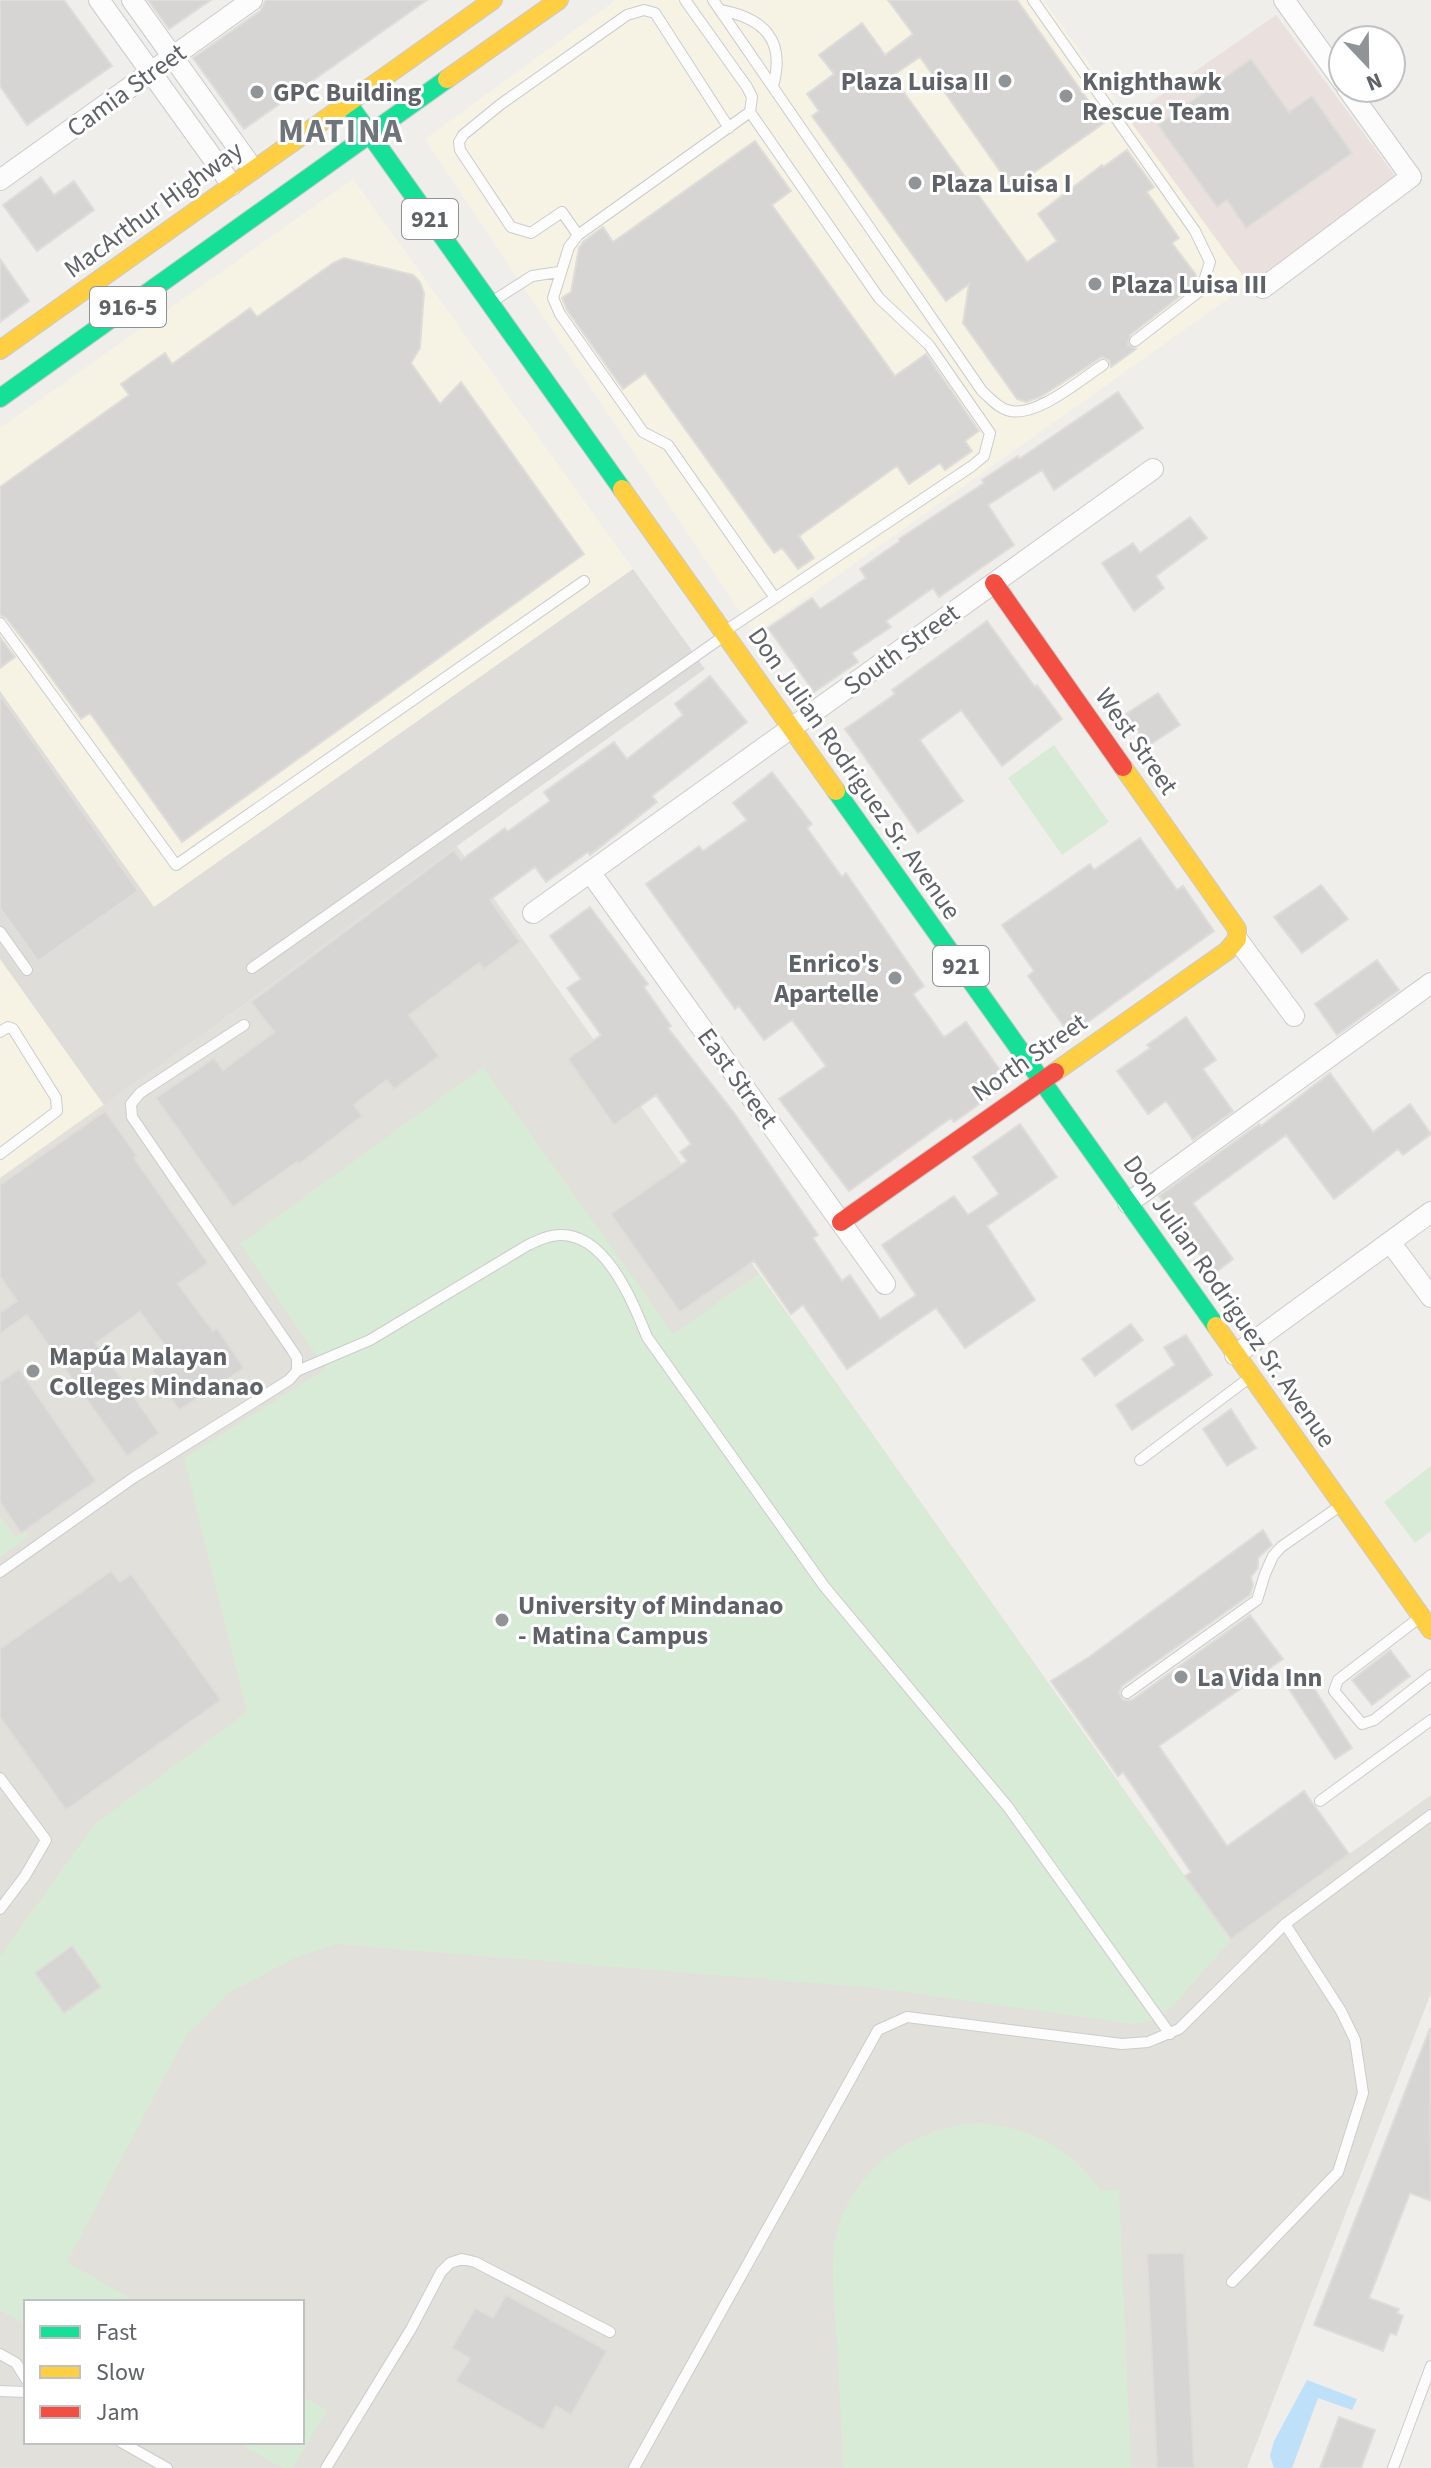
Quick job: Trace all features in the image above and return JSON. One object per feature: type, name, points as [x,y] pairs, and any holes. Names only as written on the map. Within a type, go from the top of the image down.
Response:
[{"type":"main road","name":"MacArthur Highway","points":[[0,350],[493,0]]},
{"type":"main road","name":"916-5","points":[[0,398],[559,0]]},
{"type":"main road","name":"Don Julian Rodriguez Sr. Avenue","points":[[347,102],[1426,1623]]},
{"type":"main road","name":"West Street","points":[[994,583],[1237,934]]},
{"type":"main road","name":"North Street","points":[[841,1222],[1227,951],[1237,934]]},
{"type":"street","points":[[99,0],[232,185]]},
{"type":"street","points":[[132,0],[253,169]]},
{"type":"street","name":"Camia Street","points":[[0,180],[252,0]]},
{"type":"street","points":[[1284,0],[1327,60]]},
{"type":"street","points":[[1263,288],[1411,177],[1359,104]]},
{"type":"street","name":"South Street","points":[[533,913],[1153,469]]},
{"type":"street","name":"East Street","points":[[590,872],[885,1284]]},
{"type":"street","points":[[1237,934],[1294,1016]]},
{"type":"street","points":[[1128,1203],[1431,983]]},
{"type":"street","points":[[1235,1355],[1431,1212]]},
{"type":"street","points":[[1390,1242],[1431,1297]]},
{"type":"lane","points":[[252,968],[775,598],[984,456],[990,433],[929,345],[879,298],[750,112],[752,97],[747,87],[685,0]]},
{"type":"lane","points":[[713,0],[982,391],[1010,412],[1043,406],[1103,365]]},
{"type":"lane","points":[[1033,0],[1195,231],[1210,262],[1201,290],[1135,341]]},
{"type":"lane","points":[[578,235],[562,212],[531,233],[511,227],[460,150],[459,142],[463,135],[501,104],[627,15],[644,10],[655,13],[729,128]]},
{"type":"lane","points":[[720,10],[750,17],[768,33],[777,51],[778,61],[773,86]]},
{"type":"lane","points":[[750,112],[578,235],[569,247],[559,272],[553,298],[560,314],[643,432],[668,445],[775,598]]},
{"type":"lane","points":[[256,216],[286,208],[358,157]]},
{"type":"lane","points":[[398,195],[427,216]]},
{"type":"lane","points":[[488,304],[521,281],[541,273],[559,272]]},
{"type":"lane","points":[[0,623],[176,865],[584,581]]},
{"type":"lane","points":[[0,932],[27,970]]},
{"type":"lane","points":[[244,1025],[140,1093],[131,1104],[132,1117],[292,1350],[297,1358],[297,1371]]},
{"type":"lane","points":[[0,1032],[8,1027],[13,1029],[56,1098],[57,1111],[0,1154]]},
{"type":"lane","points":[[0,1572],[133,1478],[289,1380],[297,1371],[370,1340],[528,1245],[552,1235],[575,1237],[604,1256],[629,1292],[647,1337],[824,1586],[1008,1807],[1170,2034]]},
{"type":"lane","points":[[1140,1460],[1251,1377]]},
{"type":"lane","points":[[1127,1693],[1257,1600],[1273,1556],[1281,1547],[1342,1505]]},
{"type":"lane","points":[[1426,1623],[1338,1680],[1334,1691],[1362,1724],[1374,1720],[1431,1675]]},
{"type":"lane","points":[[1320,1801],[1431,1720]]},
{"type":"lane","points":[[0,1778],[46,1840],[25,1876],[0,1909]]},
{"type":"lane","points":[[634,2468],[878,2030],[907,2017],[1094,2042],[1148,2042],[1170,2034],[1179,2029],[1285,1924],[1431,1815]]},
{"type":"lane","points":[[1232,2282],[1338,2172],[1363,2093],[1355,2040],[1341,2011],[1285,1924]]},
{"type":"lane","points":[[326,2468],[411,2329],[441,2272],[450,2263],[462,2259],[475,2262],[610,2332]]},
{"type":"lane","points":[[0,2354],[16,2363],[24,2376]]},
{"type":"lane","points":[[1393,2468],[1431,2366]]},
{"type":"lane","points":[[0,2391],[24,2392]]},
{"type":"lane","points":[[125,2444],[167,2468]]},
{"type":"shaded area","points":[[616,0],[1043,0],[1249,284],[755,634],[425,139]]},
{"type":"shaded area","points":[[1276,15],[1327,84],[1327,104],[1342,104],[1396,177],[1249,284],[1128,118]]},
{"type":"shaded area","points":[[353,179],[633,569],[154,907],[0,691],[0,428]]},
{"type":"shaded area","points":[[633,569],[705,669],[104,1105],[0,959],[0,691],[154,907]]},
{"type":"shaded area","name":"University of Mindanao - Matina Campus","points":[[457,846],[1230,1940],[1431,1795],[1431,1993],[1247,2468],[0,2468],[0,1178],[230,1015]]},
{"type":"shaded area","points":[[0,959],[104,1105],[0,1178]]},
{"type":"green space","points":[[1054,745],[1109,822],[1062,855],[1008,778]]},
{"type":"green space","points":[[483,1067],[673,1334],[759,1274],[1230,1941],[1171,2008],[1158,2019],[1134,2024],[876,1988],[336,1944],[295,1958],[230,1992],[187,2034],[67,2262],[133,2300],[24,2300],[24,2323],[0,2310],[0,1956],[95,1824],[247,1712],[184,1458],[326,1369],[240,1244]]},
{"type":"green space","points":[[1431,1466],[1431,1531],[1415,1543],[1384,1502]]},
{"type":"green space","points":[[0,1516],[15,1537],[25,1531],[29,1536],[0,1557]]},
{"type":"green space","points":[[978,2123],[1015,2129],[1048,2142],[1076,2163],[1101,2191],[1119,2189],[1131,2468],[843,2468],[833,2271],[836,2237],[844,2213],[870,2172],[888,2156],[930,2133]]},
{"type":"green space","points":[[304,2397],[327,2410],[293,2468],[283,2468],[240,2444],[304,2444]]},
{"type":"water","points":[[1307,2380],[1357,2399],[1352,2410],[1318,2398],[1292,2468],[1274,2468],[1270,2456],[1274,2441]]},
{"type":"building","points":[[0,0],[64,0],[112,66],[27,125],[0,86]]},
{"type":"building","points":[[148,0],[211,0],[169,29]]},
{"type":"building","name":"GPC Building","points":[[266,0],[427,0],[244,129],[193,58],[260,11]]},
{"type":"building","points":[[888,0],[1017,0],[1104,123],[1012,188],[920,57],[892,76],[1027,262],[1057,241],[1038,214],[1102,165],[1127,150],[1154,187],[1147,192],[1179,238],[1172,243],[1196,275],[1193,286],[1130,335],[1128,345],[1136,349],[1111,367],[1109,360],[1102,357],[1040,397],[1026,402],[1017,399],[963,323],[969,284],[946,301],[812,116],[819,111],[807,94],[834,74],[819,55],[862,23],[885,55],[913,34]]},
{"type":"building","points":[[1251,59],[1289,112],[1312,96],[1352,153],[1246,228],[1227,200],[1217,207],[1158,125]]},
{"type":"building","points":[[755,141],[791,191],[772,205],[895,376],[926,354],[979,431],[965,441],[972,451],[945,470],[940,463],[909,484],[897,466],[799,536],[814,558],[798,569],[782,548],[774,553],[645,373],[623,389],[567,310],[562,298],[571,292],[579,248],[584,241],[603,227],[613,242]]},
{"type":"building","points":[[41,177],[54,195],[74,181],[94,210],[37,251],[3,205]]},
{"type":"building","points":[[344,258],[413,275],[420,282],[424,293],[420,348],[411,363],[440,404],[461,382],[584,554],[182,842],[90,713],[81,719],[29,647],[6,618],[0,615],[0,487],[129,395],[121,384],[165,353],[172,364],[250,308],[257,317]]},
{"type":"building","points":[[0,259],[29,301],[0,322]]},
{"type":"building","points":[[1118,392],[1143,428],[1054,490],[1042,470],[988,505],[1014,545],[939,597],[933,588],[886,621],[891,627],[852,653],[858,662],[814,692],[768,628],[812,598],[820,609],[866,578],[860,569],[899,539],[984,483],[982,480],[1018,456],[1019,459]]},
{"type":"building","points":[[1190,517],[1207,538],[1156,576],[1164,588],[1134,611],[1102,563],[1133,543],[1140,553]]},
{"type":"building","points":[[987,621],[1062,719],[1002,766],[961,710],[920,740],[963,801],[918,833],[845,729],[895,694],[892,690]]},
{"type":"building","points":[[0,637],[15,657],[0,668]]},
{"type":"building","points":[[710,676],[747,722],[652,796],[657,802],[590,855],[588,852],[546,882],[535,867],[490,900],[520,942],[484,969],[479,963],[409,1015],[439,1056],[394,1089],[387,1080],[354,1105],[362,1116],[299,1164],[297,1162],[233,1207],[156,1098],[214,1058],[223,1070],[274,1032],[251,1002],[454,850],[461,860],[505,828],[507,832],[550,801],[544,792],[614,742],[627,759],[683,715],[675,704]]},
{"type":"building","points":[[1158,693],[1180,725],[1148,746],[1126,714]]},
{"type":"building","points":[[0,695],[138,891],[38,961],[0,908]]},
{"type":"building","points":[[772,772],[812,824],[807,828],[842,877],[846,873],[924,986],[913,994],[944,1037],[966,1022],[1009,1083],[954,1122],[951,1118],[849,1191],[779,1099],[826,1066],[792,1020],[764,1040],[739,1006],[735,1009],[646,884],[699,846],[703,851],[747,820],[733,803]]},
{"type":"building","points":[[1140,838],[1177,890],[1183,886],[1214,931],[1070,1035],[1028,976],[1034,971],[1002,925],[1090,864],[1094,870]]},
{"type":"building","points":[[1321,885],[1348,919],[1302,953],[1274,917]]},
{"type":"building","points":[[590,907],[648,984],[644,987],[671,1026],[668,1028],[735,1114],[818,1235],[813,1238],[842,1281],[850,1275],[880,1319],[916,1295],[882,1245],[954,1196],[968,1215],[999,1194],[973,1157],[1020,1124],[1057,1177],[987,1226],[1035,1300],[965,1348],[936,1308],[847,1369],[803,1305],[791,1314],[754,1261],[680,1312],[611,1214],[687,1161],[680,1152],[691,1144],[656,1095],[614,1125],[568,1059],[601,1035],[567,988],[581,979],[550,936]]},
{"type":"building","points":[[1377,960],[1399,990],[1337,1035],[1315,1004]]},
{"type":"building","points":[[1186,1017],[1216,1060],[1203,1069],[1233,1111],[1193,1140],[1166,1101],[1148,1114],[1117,1071]]},
{"type":"building","points":[[1330,1073],[1373,1132],[1410,1104],[1431,1134],[1403,1155],[1398,1149],[1334,1199],[1286,1135],[1193,1203],[1233,1259],[1214,1274],[1159,1196],[1259,1124],[1261,1126]]},
{"type":"building","points":[[105,1111],[208,1263],[178,1284],[213,1331],[217,1328],[244,1368],[179,1410],[152,1370],[173,1357],[140,1312],[96,1343],[159,1433],[127,1456],[27,1315],[0,1334],[0,1313],[17,1301],[0,1276],[0,1185]]},
{"type":"building","points":[[1131,1324],[1143,1340],[1095,1376],[1082,1359]]},
{"type":"building","points":[[1186,1335],[1212,1375],[1132,1430],[1116,1405],[1175,1365],[1164,1347]]},
{"type":"building","points":[[19,1369],[96,1481],[21,1533],[0,1502],[0,1382]]},
{"type":"building","points":[[1231,1409],[1256,1448],[1227,1466],[1203,1429]]},
{"type":"building","points":[[1263,1530],[1272,1545],[1258,1558],[1258,1568],[1251,1577],[1253,1585],[1250,1595],[1122,1686],[1119,1693],[1123,1700],[1132,1700],[1250,1615],[1283,1659],[1159,1746],[1227,1846],[1304,1791],[1349,1854],[1231,1939],[1185,1876],[1191,1872],[1123,1772],[1118,1776],[1051,1681],[1089,1657]]},
{"type":"building","points":[[111,1571],[120,1582],[131,1574],[221,1700],[66,1810],[0,1717],[0,1649]]},
{"type":"building","points":[[1390,1650],[1410,1676],[1372,1705],[1352,1680]]},
{"type":"building","points":[[1305,1674],[1352,1748],[1335,1759],[1287,1686]]},
{"type":"building","points":[[72,1946],[101,1987],[64,2013],[35,1973]]},
{"type":"building","points":[[1430,2028],[1431,2201],[1410,2193],[1369,2298],[1399,2309],[1397,2313],[1403,2316],[1396,2335],[1390,2333],[1383,2351],[1314,2325]]},
{"type":"building","points":[[1184,2253],[1194,2468],[1157,2468],[1147,2254]]},
{"type":"building","points":[[506,2295],[607,2351],[571,2415],[556,2406],[543,2430],[456,2381],[470,2358],[452,2348],[475,2308],[493,2318]]},
{"type":"building","points":[[1339,2417],[1375,2430],[1361,2468],[1320,2468]]},
{"type":"traffic: fast","points":[[0,398],[447,79]]},
{"type":"traffic: fast","points":[[347,102],[622,489]]},
{"type":"traffic: fast","points":[[836,791],[1216,1326]]},
{"type":"traffic: slow","points":[[0,350],[493,0]]},
{"type":"traffic: slow","points":[[447,79],[559,0]]},
{"type":"traffic: slow","points":[[622,489],[836,791]]},
{"type":"traffic: slow","points":[[1055,1072],[1227,951],[1237,939],[1237,929],[1123,767]]},
{"type":"traffic: slow","points":[[1216,1326],[1431,1630]]},
{"type":"traffic: jam","points":[[994,583],[1123,767]]},
{"type":"traffic: jam","points":[[841,1222],[1055,1072]]},
{"type":"place","name":"Plaza Luisa II","points":[[1005,81]]},
{"type":"place","name":"GPC Building","points":[[257,92]]},
{"type":"place","name":"Knighthawk Rescue Team","points":[[1066,96]]},
{"type":"place","name":"Plaza Luisa I","points":[[915,183]]},
{"type":"place","name":"Plaza Luisa III","points":[[1095,284]]},
{"type":"place","name":"Enrico's Apartelle","points":[[895,978]]},
{"type":"place","name":"Mapúa Malayan Colleges Mindanao","points":[[33,1371]]},
{"type":"place","name":"University of Mindanao - Matina Campus","points":[[502,1620]]},
{"type":"place","name":"La Vida Inn","points":[[1181,1677]]},
{"type":"district","name":"MATINA","points":[[341,130]]}]
